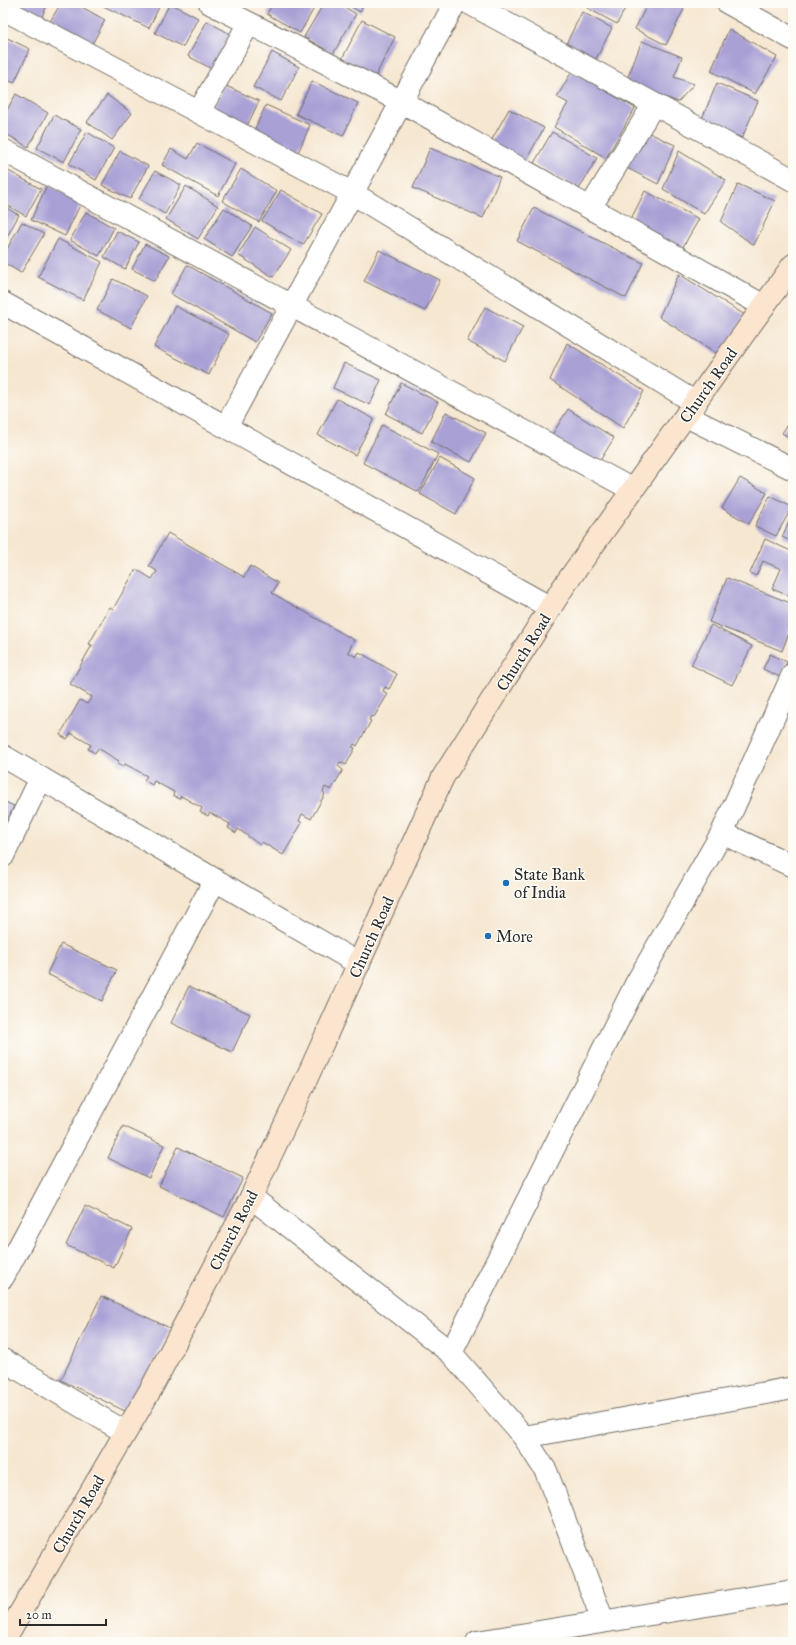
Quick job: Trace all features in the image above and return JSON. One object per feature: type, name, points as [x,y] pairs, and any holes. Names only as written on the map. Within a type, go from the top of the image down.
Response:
[{"type":"main road","name":"Church Road","points":[[3,1642],[151,1389],[251,1197],[359,964],[443,777],[564,586],[793,264]]},
{"type":"street","points":[[210,3],[402,102],[764,306]]},
{"type":"street","points":[[226,427],[455,3]]},
{"type":"street","points":[[469,3],[793,180]]},
{"type":"street","points":[[728,3],[793,39]]},
{"type":"street","points":[[3,9],[352,193],[691,409],[793,469]]},
{"type":"street","points":[[199,112],[249,23]]},
{"type":"street","points":[[590,208],[654,104]]},
{"type":"street","points":[[3,150],[633,490]]},
{"type":"street","points":[[3,303],[551,608]]},
{"type":"street","points":[[451,1353],[636,984],[722,834],[786,708],[793,674]]},
{"type":"street","points":[[3,756],[359,964]]},
{"type":"street","points":[[3,856],[41,778]]},
{"type":"street","points":[[722,834],[793,866]]},
{"type":"street","points":[[3,1277],[215,880]]},
{"type":"street","points":[[251,1197],[451,1353],[524,1437],[546,1471],[603,1621]]},
{"type":"street","points":[[3,1360],[126,1432]]},
{"type":"street","points":[[524,1437],[793,1388]]},
{"type":"street","points":[[477,1642],[793,1591]]},
{"type":"building","points":[[4,3],[48,3],[40,21]]},
{"type":"building","points":[[61,3],[75,3],[105,20],[90,48],[48,25]]},
{"type":"building","points":[[97,3],[161,3],[149,28]]},
{"type":"building","points":[[170,3],[198,18],[183,47],[155,33]]},
{"type":"building","points":[[273,3],[317,3],[300,33],[267,14]]},
{"type":"building","points":[[324,3],[338,3],[356,14],[333,54],[304,37]]},
{"type":"building","points":[[345,3],[365,3],[360,12]]},
{"type":"building","points":[[590,3],[628,3],[617,24],[587,8]]},
{"type":"building","points":[[648,3],[673,3],[684,9],[666,45],[635,29]]},
{"type":"building","points":[[582,12],[612,28],[596,59],[566,44]]},
{"type":"building","points":[[362,20],[395,37],[375,77],[342,59]]},
{"type":"building","points":[[207,21],[230,34],[212,69],[188,56]]},
{"type":"building","points":[[729,29],[777,57],[755,94],[711,71]]},
{"type":"building","points":[[3,36],[30,49],[14,83],[3,78]]},
{"type":"building","points":[[642,41],[682,57],[674,77],[694,84],[678,102],[626,82]]},
{"type":"building","points":[[272,52],[299,67],[281,101],[253,87]]},
{"type":"building","points":[[572,71],[635,108],[606,158],[554,127],[568,103],[557,97]]},
{"type":"building","points":[[312,81],[358,103],[343,136],[296,114]]},
{"type":"building","points":[[717,83],[758,101],[742,138],[701,121]]},
{"type":"building","points":[[3,85],[7,88],[3,95]]},
{"type":"building","points":[[224,85],[259,101],[246,128],[211,111]]},
{"type":"building","points":[[16,94],[48,113],[28,147],[3,132],[3,117]]},
{"type":"building","points":[[107,95],[132,113],[112,140],[87,122]]},
{"type":"building","points":[[266,105],[310,125],[297,155],[252,135]]},
{"type":"building","points":[[509,109],[544,128],[525,162],[490,143]]},
{"type":"building","points":[[54,115],[81,129],[64,162],[37,148]]},
{"type":"building","points":[[645,131],[675,145],[658,184],[627,168]]},
{"type":"building","points":[[87,132],[114,148],[96,180],[69,164]]},
{"type":"building","points":[[552,132],[597,158],[579,189],[534,163]]},
{"type":"building","points":[[197,143],[235,164],[218,196],[162,165],[171,149],[188,159]]},
{"type":"building","points":[[430,148],[500,177],[483,218],[413,188]]},
{"type":"building","points":[[120,151],[148,166],[130,199],[102,185]]},
{"type":"building","points":[[679,151],[726,180],[704,214],[663,189]]},
{"type":"building","points":[[3,168],[41,189],[26,216],[3,203]]},
{"type":"building","points":[[241,169],[277,191],[259,222],[222,201]]},
{"type":"building","points":[[155,171],[181,185],[165,214],[139,199]]},
{"type":"building","points":[[738,184],[775,201],[754,245],[721,222]]},
{"type":"building","points":[[47,185],[82,201],[65,236],[31,220]]},
{"type":"building","points":[[186,186],[218,206],[198,239],[166,219]]},
{"type":"building","points":[[281,190],[322,214],[303,245],[262,221]]},
{"type":"building","points":[[645,191],[699,219],[680,252],[630,221]]},
{"type":"building","points":[[3,206],[19,215],[3,244]]},
{"type":"building","points":[[224,208],[252,226],[232,257],[204,239]]},
{"type":"building","points":[[534,208],[643,263],[626,298],[517,241]]},
{"type":"building","points":[[86,212],[114,228],[99,256],[70,240]]},
{"type":"building","points":[[22,222],[44,234],[21,273],[3,262],[3,256]]},
{"type":"building","points":[[255,227],[291,250],[273,277],[238,255]]},
{"type":"building","points":[[117,231],[139,242],[125,269],[104,257]]},
{"type":"building","points":[[58,239],[102,262],[83,300],[38,277]]},
{"type":"building","points":[[145,244],[169,256],[155,281],[132,269]]},
{"type":"building","points":[[379,250],[440,280],[425,311],[364,281]]},
{"type":"building","points":[[187,265],[272,313],[255,342],[171,294]]},
{"type":"building","points":[[679,274],[745,315],[721,356],[659,317]]},
{"type":"building","points":[[113,279],[147,296],[131,328],[97,310]]},
{"type":"building","points":[[175,306],[229,334],[209,375],[154,347]]},
{"type":"building","points":[[485,307],[523,327],[505,361],[467,341]]},
{"type":"building","points":[[567,343],[644,391],[623,428],[550,380]]},
{"type":"building","points":[[344,363],[381,380],[370,405],[333,388]]},
{"type":"building","points":[[401,383],[438,402],[422,433],[386,414]]},
{"type":"building","points":[[337,399],[374,419],[355,455],[318,435]]},
{"type":"building","points":[[568,409],[614,438],[596,467],[550,438]]},
{"type":"building","points":[[446,412],[486,433],[471,462],[431,442]]},
{"type":"building","points":[[793,417],[793,440],[782,433]]},
{"type":"building","points":[[382,425],[438,454],[419,492],[363,463]]},
{"type":"building","points":[[440,458],[475,478],[456,514],[420,494]]},
{"type":"building","points":[[740,478],[767,493],[749,524],[722,508]]},
{"type":"building","points":[[770,496],[792,507],[776,536],[755,526]]},
{"type":"building","points":[[793,513],[793,542],[782,537]]},
{"type":"building","points":[[168,533],[244,577],[250,566],[278,583],[272,593],[354,640],[348,652],[356,657],[359,652],[397,674],[389,689],[385,687],[383,691],[388,694],[374,717],[371,716],[369,720],[371,721],[357,746],[354,744],[352,747],[355,748],[346,765],[340,762],[338,766],[343,770],[331,790],[325,787],[323,792],[325,794],[311,819],[302,814],[299,821],[302,823],[283,855],[262,842],[260,845],[238,829],[236,833],[228,828],[230,824],[210,813],[208,816],[200,812],[202,808],[181,796],[179,799],[173,795],[174,792],[154,781],[152,785],[144,780],[147,776],[125,764],[123,767],[117,764],[119,761],[98,748],[95,753],[88,749],[91,745],[71,733],[67,739],[60,735],[80,700],[87,704],[92,697],[70,684],[92,645],[89,644],[110,607],[113,609],[136,569],[152,579],[157,571],[149,566]]},
{"type":"building","points":[[765,539],[793,552],[792,597],[772,589],[781,569],[763,561],[756,576],[750,573]]},
{"type":"building","points":[[727,578],[793,604],[793,622],[782,651],[709,622]]},
{"type":"building","points":[[711,625],[752,646],[732,685],[691,665]]},
{"type":"building","points":[[770,654],[787,662],[780,677],[763,669]]},
{"type":"building","points":[[3,801],[14,806],[3,830]]},
{"type":"building","points":[[61,944],[117,970],[102,1001],[47,974]]},
{"type":"building","points":[[189,986],[250,1014],[232,1052],[171,1023]]},
{"type":"building","points":[[123,1126],[164,1145],[149,1178],[108,1158]]},
{"type":"building","points":[[178,1147],[243,1178],[224,1217],[159,1186]]},
{"type":"building","points":[[85,1206],[132,1229],[114,1268],[66,1245]]},
{"type":"building","points":[[101,1296],[170,1328],[129,1413],[61,1380]]},
{"type":"place","name":"State Bank of India","points":[[506,883]]},
{"type":"place","name":"More","points":[[488,936]]}]
